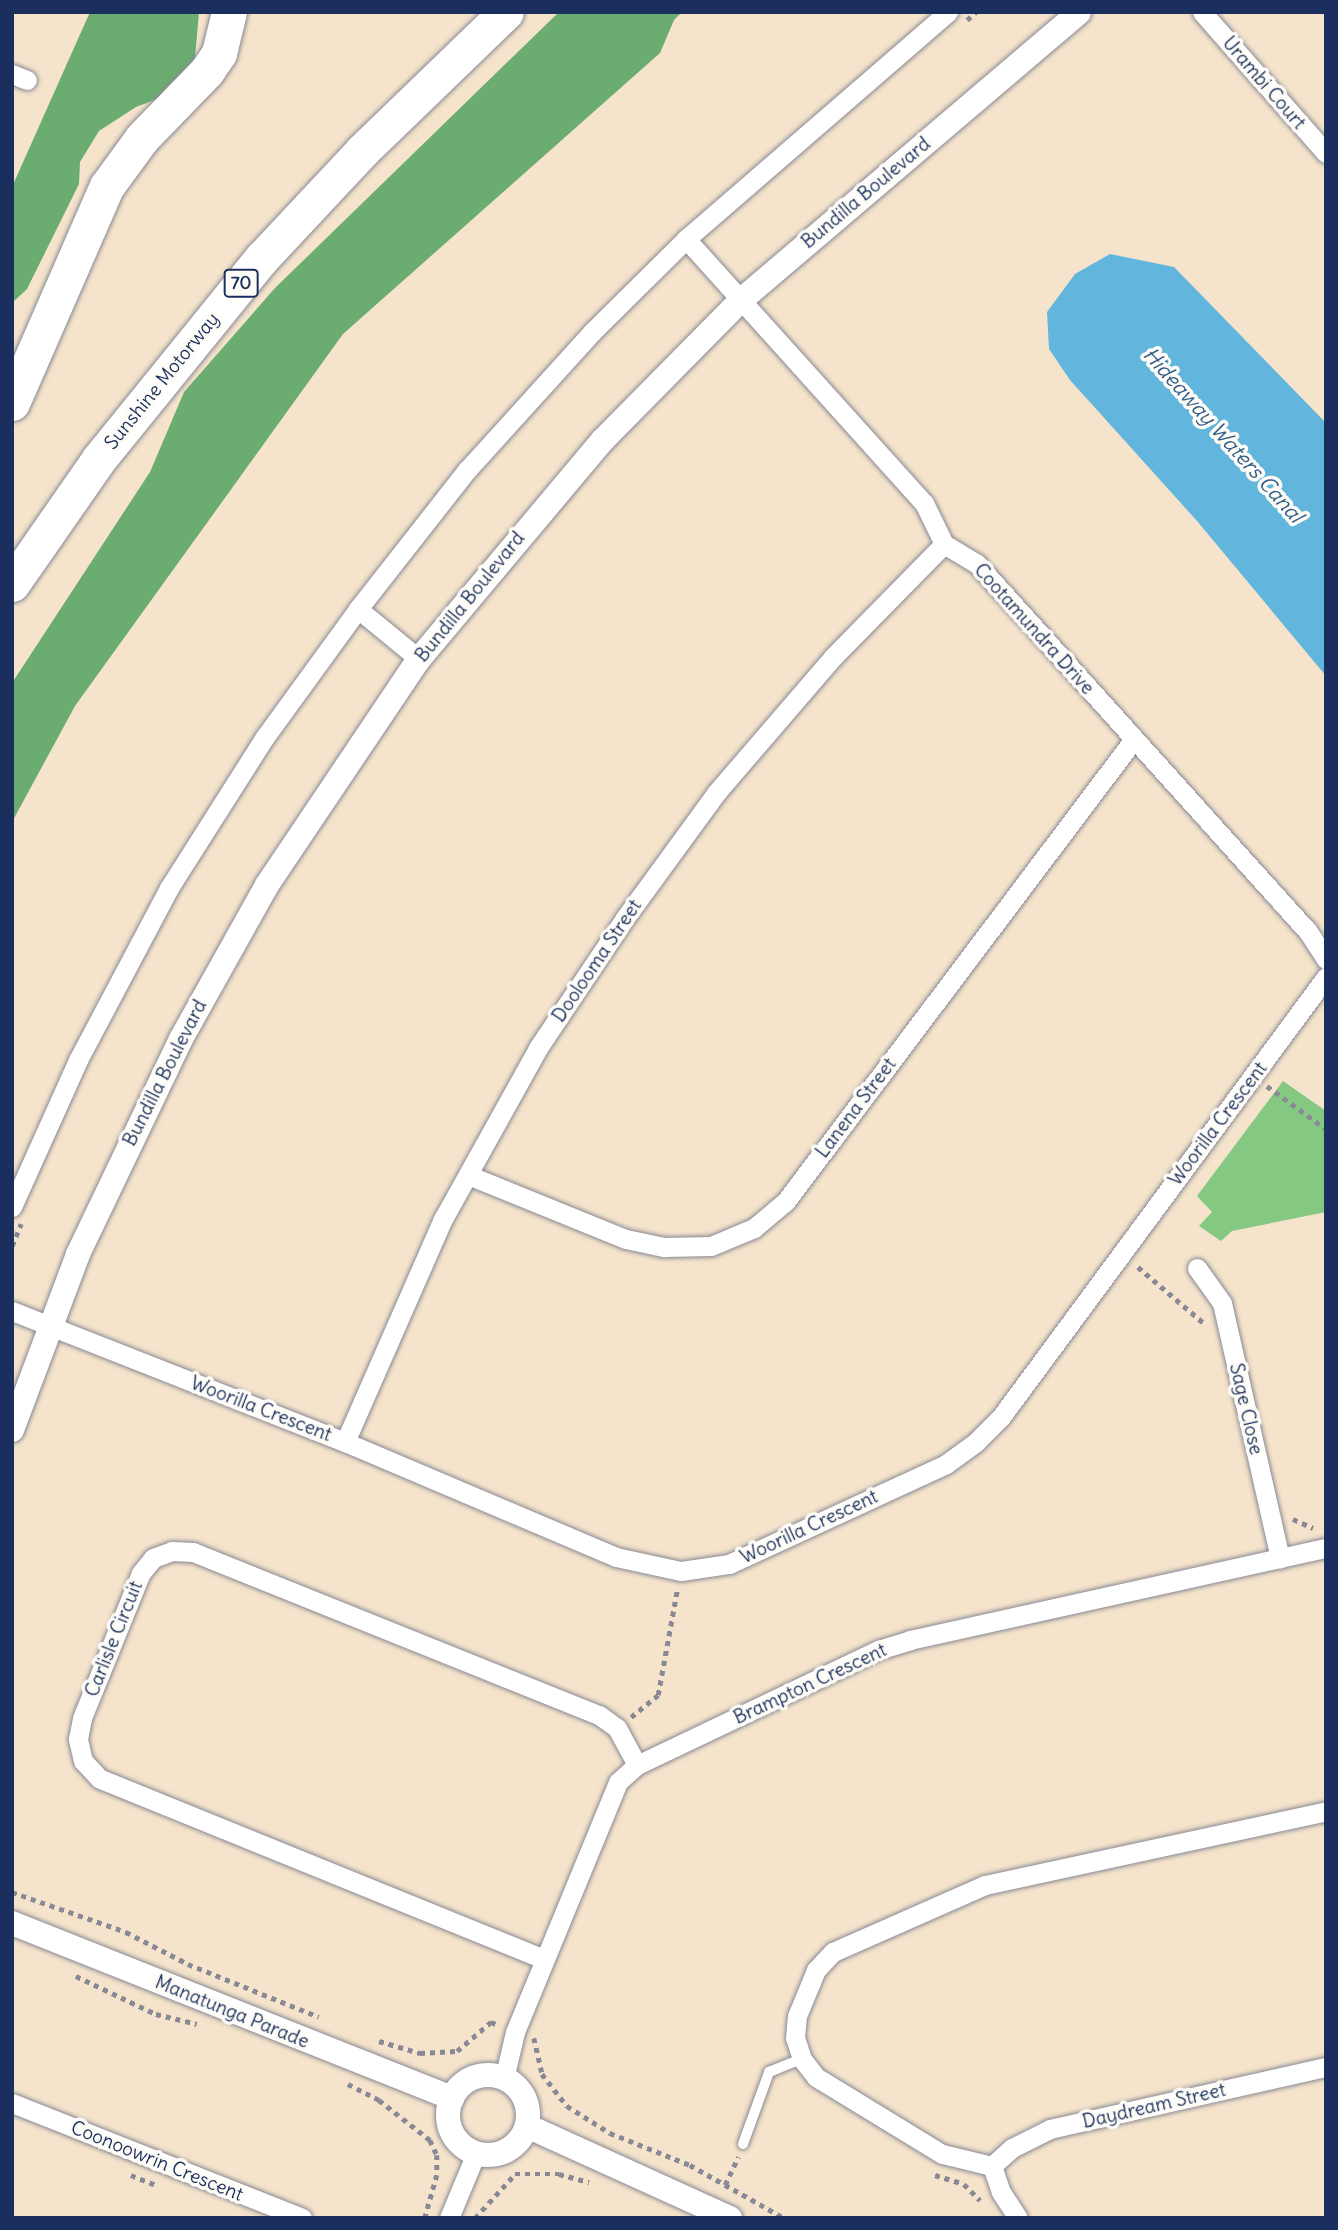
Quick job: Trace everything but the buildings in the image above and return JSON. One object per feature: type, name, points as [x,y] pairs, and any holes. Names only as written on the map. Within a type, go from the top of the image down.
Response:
[{"type":"highway","points":[[12,403],[107,186],[142,138],[207,71],[219,52],[229,12]]},
{"type":"highway","name":"Sunshine Motorway","points":[[12,584],[99,459],[262,258],[372,141],[506,12]]},
{"type":"street","points":[[19,1210],[78,1059],[169,888],[265,737],[358,609],[467,470],[592,332],[686,239],[948,12]]},
{"type":"street","name":"Bundilla Boulevard","points":[[12,1430],[115,1169],[181,1039],[267,885],[419,659],[603,440],[740,301],[1079,12]]},
{"type":"street","name":"Urambi Court","points":[[1202,12],[1326,153]]},
{"type":"street","points":[[686,239],[924,503],[944,544]]},
{"type":"street","name":"Cootamundra Drive","points":[[944,544],[976,563],[1307,930],[1326,959]]},
{"type":"street","name":"Doolooma Street","points":[[345,1442],[443,1219],[538,1048],[716,793],[832,657],[944,544]]},
{"type":"street","points":[[358,609],[419,659]]},
{"type":"street","name":"Lanena Street","points":[[468,1175],[626,1239],[664,1247],[711,1246],[754,1228],[786,1201],[1134,740]]},
{"type":"street","name":"Woorilla Crescent","points":[[52,1328],[345,1442],[616,1557],[681,1571],[729,1564],[946,1464],[976,1442],[1001,1417],[1326,977]]},
{"type":"street","name":"Sage Close","points":[[1197,1268],[1222,1303],[1280,1558]]},
{"type":"street","points":[[12,1311],[52,1328]]},
{"type":"street","name":"Brampton Crescent","points":[[504,2079],[515,2032],[618,1782],[637,1765],[878,1650],[1326,1549]]},
{"type":"street","name":"Carlisle Circuit","points":[[544,1959],[99,1778],[83,1761],[78,1739],[82,1718],[141,1573],[153,1558],[172,1551],[193,1552],[599,1715],[617,1728]]},
{"type":"street","points":[[617,1728],[637,1765]]},
{"type":"street","points":[[1018,2218],[1001,2192],[992,2166],[942,2154],[816,2077],[802,2059],[795,2038],[797,2016],[816,1970],[845,1946],[985,1885],[1326,1811]]},
{"type":"street","name":"Manatunga Parade","points":[[12,1923],[452,2098]]},
{"type":"street","name":"Daydream Street","points":[[992,2166],[1012,2148],[1050,2129],[1326,2067]]},
{"type":"street","points":[[483,2075],[504,2079],[526,2100],[527,2126],[522,2137],[502,2153],[476,2153],[455,2137],[448,2112],[452,2098],[470,2080],[483,2075]]},
{"type":"street","name":"Coonoowrin Crescent","points":[[12,2103],[302,2218]]},
{"type":"street","points":[[527,2126],[730,2218]]},
{"type":"street","points":[[449,2218],[476,2153]]},
{"type":"lane","points":[[743,2144],[769,2072],[802,2059]]},
{"type":"path","points":[[1254,1076],[1326,1129]]},
{"type":"path","points":[[12,1246],[19,1210]]},
{"type":"path","points":[[1137,1268],[1210,1330]]},
{"type":"path","points":[[1288,1513],[1302,1525],[1320,1529]]},
{"type":"path","points":[[617,1728],[658,1695],[681,1571]]},
{"type":"path","points":[[12,1892],[126,1932],[188,1964],[328,2021]]},
{"type":"path","points":[[63,1969],[156,2014],[209,2029]]},
{"type":"path","points":[[366,2036],[420,2053],[443,2053],[468,2045],[491,2022],[536,2039],[542,2074],[567,2106],[610,2133],[690,2165],[784,2218]]},
{"type":"path","points":[[346,2083],[379,2100],[430,2140],[437,2155],[437,2175],[425,2218]]},
{"type":"path","points":[[725,2185],[743,2144]]},
{"type":"path","points":[[475,2218],[515,2174],[559,2174],[598,2186]]},
{"type":"green space","points":[[90,12],[199,12],[195,58],[165,96],[136,107],[99,131],[80,162],[79,184],[27,289],[12,303],[12,187]]},
{"type":"green space","points":[[559,12],[682,12],[674,20],[660,53],[343,334],[75,706],[12,822],[12,683],[150,472],[184,392],[275,288]]},
{"type":"green space","points":[[1283,1081],[1326,1111],[1326,1212],[1232,1231],[1221,1241],[1199,1226],[1212,1212],[1197,1196]]},
{"type":"water","name":"Hideaway Waters Canal","points":[[1110,254],[1174,267],[1326,423],[1326,676],[1197,521],[1070,380],[1049,349],[1047,312],[1075,274]]}]
